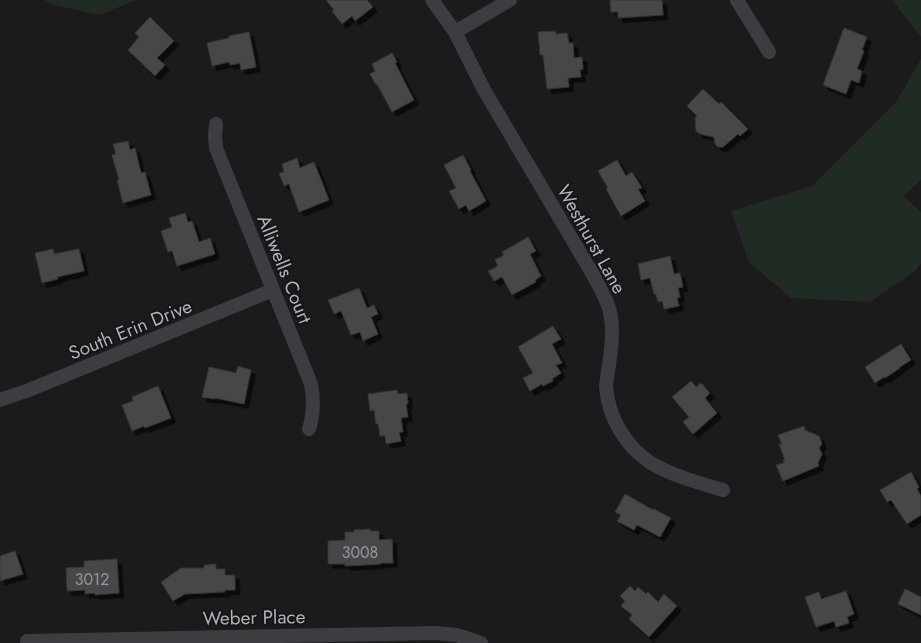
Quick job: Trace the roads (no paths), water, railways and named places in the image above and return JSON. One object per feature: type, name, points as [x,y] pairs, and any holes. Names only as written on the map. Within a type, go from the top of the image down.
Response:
[{"type":"street","name":"Westhurst Lane","points":[[432,0],[455,32],[483,88],[592,273],[607,302],[610,310],[613,336],[606,386],[610,410],[617,425],[626,439],[651,463],[667,471],[723,490]]},
{"type":"street","points":[[455,32],[510,0]]},
{"type":"street","points":[[737,0],[769,52]]},
{"type":"street","name":"Alliwells Court","points":[[216,124],[216,148],[311,384],[314,398],[313,414],[309,429]]},
{"type":"street","name":"South Erin Drive","points":[[0,400],[29,390],[273,290]]},
{"type":"street","name":"Weber Place","points":[[27,641],[435,633],[457,636],[481,643]]}]
